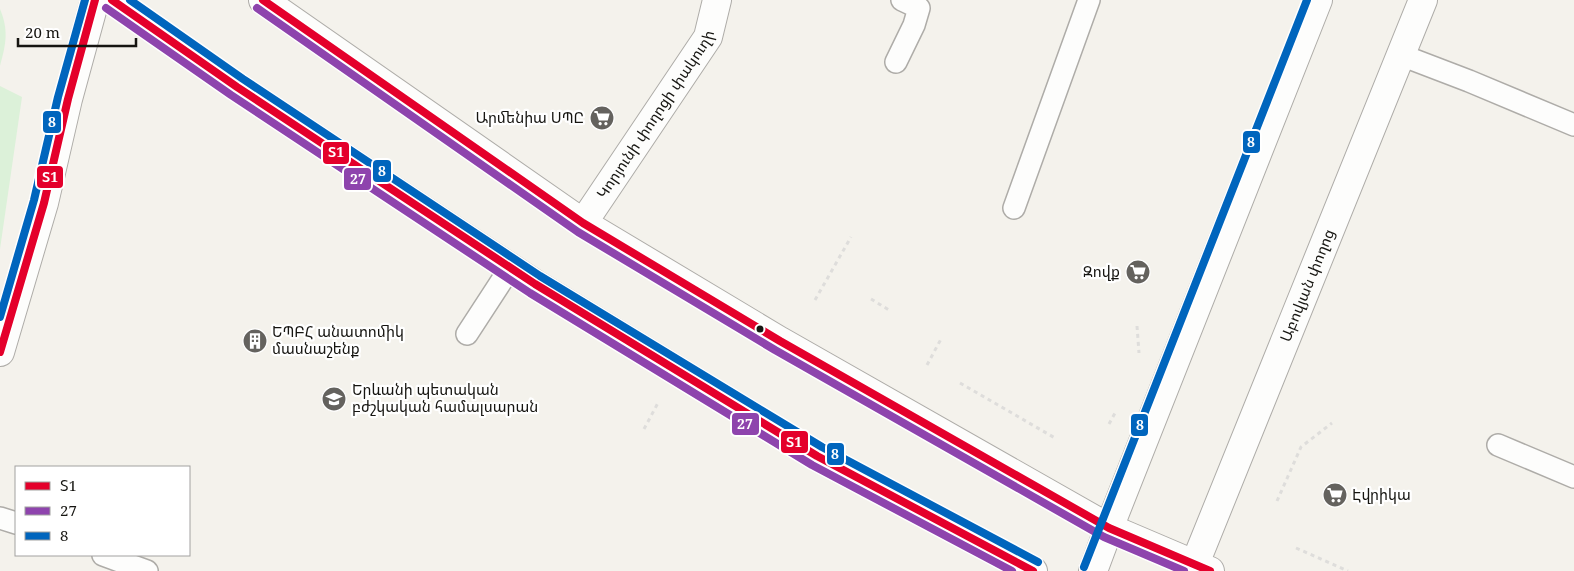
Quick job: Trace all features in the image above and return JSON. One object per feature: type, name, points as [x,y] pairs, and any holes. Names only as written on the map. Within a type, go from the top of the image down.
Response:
[{"type":"main road","points":[[0,352],[44,202],[68,99],[95,0]]},
{"type":"main road","points":[[112,0],[238,87],[510,268],[817,456],[1033,571]]},
{"type":"main road","points":[[263,0],[583,223],[780,341],[1109,528],[1199,569]]},
{"type":"main road","name":"Կորյունի փողոցի փակուղի","points":[[583,223],[708,37],[717,0]]},
{"type":"main road","points":[[1093,571],[1318,0]]},
{"type":"main road","name":"Աբովյան փողոց","points":[[1199,569],[1423,0]]},
{"type":"lane","points":[[896,62],[914,25],[918,8],[902,0]]},
{"type":"lane","points":[[1014,208],[1089,0]]},
{"type":"lane","points":[[1401,55],[1574,125]]},
{"type":"lane","points":[[467,334],[510,268]]},
{"type":"lane","points":[[1498,445],[1574,477]]},
{"type":"lane","points":[[0,518],[15,523]]},
{"type":"lane","points":[[106,556],[147,571]]},
{"type":"path","points":[[815,300],[851,237]]},
{"type":"path","points":[[871,299],[889,310]]},
{"type":"path","points":[[1137,326],[1140,362]]},
{"type":"path","points":[[927,364],[941,339]]},
{"type":"path","points":[[960,383],[1055,438]]},
{"type":"path","points":[[644,429],[659,401]]},
{"type":"path","points":[[1277,501],[1301,447],[1332,423]]},
{"type":"path","points":[[1296,548],[1348,571]]},
{"type":"green space","points":[[0,9],[5,24],[6,38],[0,66]]},
{"type":"green space","points":[[0,86],[22,97],[0,249]]},
{"type":"transit line","name":"8","points":[[0,317],[34,200],[58,97],[85,0]]},
{"type":"transit line","name":"Տ1","points":[[0,352],[44,203],[68,99],[95,0]]},
{"type":"transit line","name":"Տ1","points":[[112,0],[237,87],[535,284],[817,456],[1033,571]]},
{"type":"transit line","name":"8","points":[[130,0],[243,79],[540,276],[822,447],[1038,562]]},
{"type":"transit line","name":"Տ1","points":[[263,0],[583,223],[780,341],[1109,528],[1210,571]]},
{"type":"transit line","name":"8","points":[[1084,567],[1307,0]]},
{"type":"transit line","name":"27","points":[[106,8],[231,95],[530,293],[812,465],[1012,571]]},
{"type":"transit line","name":"27","points":[[257,8],[578,232],[775,350],[1104,537],[1184,571]]},
{"type":"place","name":"Արմենիա ՍՊԸ","points":[[602,118]]},
{"type":"place","name":"Զովք","points":[[1138,272]]},
{"type":"place","name":"ԵՊԲՀ անատոմիկ մասնաշենք","points":[[255,341]]},
{"type":"place","name":"Երևանի պետական բժշկական համալսարան","points":[[334,399]]},
{"type":"place","name":"Էվրիկա","points":[[1335,495]]}]
